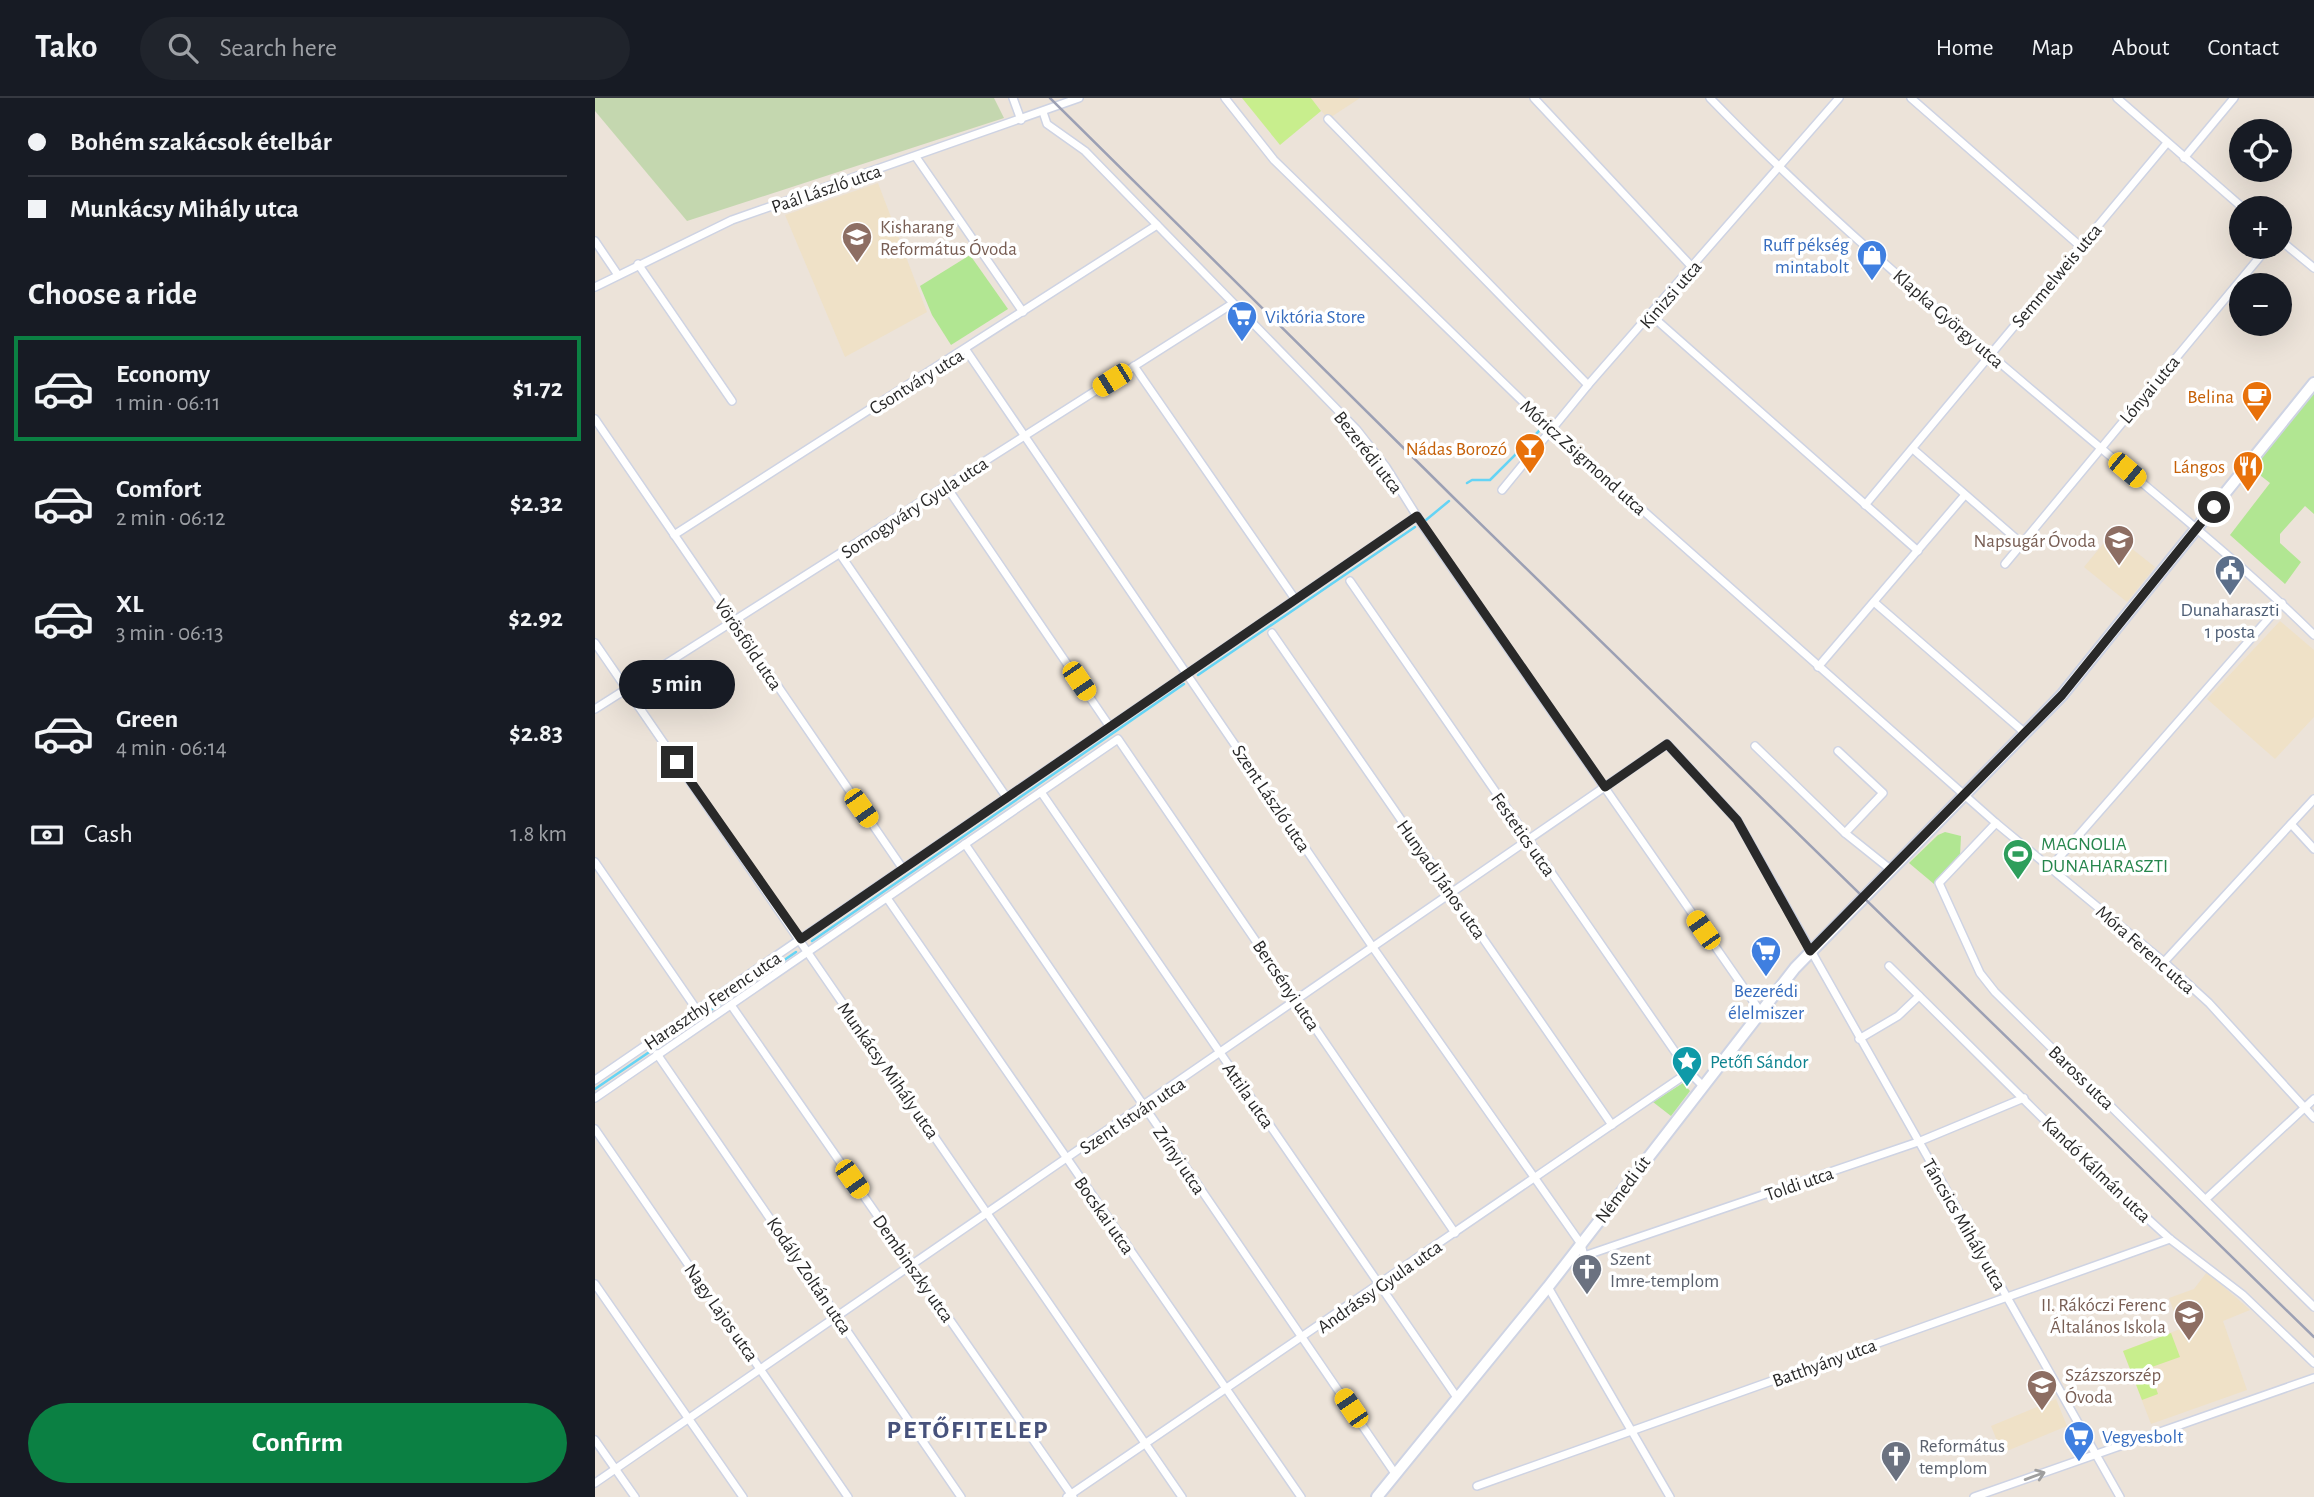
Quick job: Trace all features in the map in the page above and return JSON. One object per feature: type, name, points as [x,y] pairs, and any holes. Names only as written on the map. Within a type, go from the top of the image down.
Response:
[{"type":"main road","name":"Némedi út","points":[[1377,1497],[1548,1287],[1702,1085],[1810,951],[2025,733],[2097,654],[2314,383]]},
{"type":"street","points":[[1013,98],[1021,120]]},
{"type":"street","name":"Paál László utca","points":[[595,287],[732,220],[1079,98]]},
{"type":"street","name":"Móricz Zsigmond utca","points":[[1225,98],[1273,160],[1551,429],[1964,795]]},
{"type":"street","points":[[1534,98],[1693,268]]},
{"type":"street","name":"Klapka György utca","points":[[1710,98],[1778,168],[1990,355],[2197,528],[2314,635]]},
{"type":"street","name":"Kinizsi utca","points":[[1502,490],[1588,385],[1652,316],[1839,98]]},
{"type":"street","points":[[1911,98],[2080,246]]},
{"type":"street","points":[[2117,98],[2229,196]]},
{"type":"street","points":[[2183,158],[2234,98]]},
{"type":"street","name":"Bezerédi utca","points":[[1044,112],[1047,124],[1085,151],[1357,430],[1386,467],[1417,516],[1760,1011]]},
{"type":"street","points":[[1328,119],[1588,385]]},
{"type":"street","name":"Semmelweis utca","points":[[1865,505],[2167,143]]},
{"type":"street","points":[[916,157],[1023,312]]},
{"type":"street","name":"Csontváry utca","points":[[674,535],[1157,225]]},
{"type":"street","points":[[595,241],[618,275]]},
{"type":"street","points":[[2292,250],[2314,268]]},
{"type":"street","name":"Lónyai utca","points":[[2005,564],[2258,259]]},
{"type":"street","points":[[638,264],[733,401]]},
{"type":"street","name":"Somogyváry Gyula utca","points":[[595,709],[1232,304]]},
{"type":"street","points":[[1652,316],[1917,551]]},
{"type":"street","name":"Szent László utca","points":[[966,350],[1374,949],[1581,1244]]},
{"type":"street","points":[[1134,366],[1295,599]]},
{"type":"street","name":"Vörösföld utca","points":[[595,419],[903,869]]},
{"type":"street","points":[[1913,449],[2021,543]]},
{"type":"street","points":[[946,486],[1110,727]]},
{"type":"street","points":[[1818,667],[1964,496]]},
{"type":"street","name":"Haraszthy Ferenc utca","points":[[595,1080],[1417,516]]},
{"type":"street","points":[[840,554],[1007,798]]},
{"type":"street","name":"Festetics utca","points":[[1350,581],[1689,1072],[1702,1085]]},
{"type":"street","points":[[1874,602],[2025,733]]},
{"type":"street","points":[[2050,868],[2282,603]]},
{"type":"street","name":"Hunyadi János utca","points":[[1272,633],[1612,1125]]},
{"type":"street","name":"Munkácsy Mihály utca","points":[[595,643],[1182,1497]]},
{"type":"street","name":"Bercsényi utca","points":[[1041,792],[1118,739],[1455,1233]]},
{"type":"street","name":"Szent István utca","points":[[595,1483],[1374,949],[1667,744]]},
{"type":"street","name":"Táncsics Mihály utca","points":[[1667,744],[1737,820],[2120,1497]]},
{"type":"street","points":[[1755,746],[1845,833],[1890,869]]},
{"type":"street","points":[[1838,751],[1882,793],[1845,833]]},
{"type":"street","points":[[595,1098],[1041,792]]},
{"type":"street","name":"Attila utca","points":[[1041,792],[1458,1399]]},
{"type":"street","name":"Móra Ferenc utca","points":[[1964,795],[2164,962],[2209,1003],[2314,1118]]},
{"type":"street","points":[[2164,962],[2314,799]]},
{"type":"street","name":"Baross utca","points":[[1996,823],[1939,883],[1980,973],[1995,992],[2207,1198],[2314,1307]]},
{"type":"street","points":[[2291,824],[2314,849]]},
{"type":"street","name":"Zrínyi utca","points":[[965,844],[1396,1475]]},
{"type":"street","points":[[595,862],[697,1010]]},
{"type":"street","name":"Bocskai utca","points":[[887,898],[1301,1497]]},
{"type":"street","name":"Kandó Kálmán utca","points":[[1889,966],[2170,1239],[2243,1295],[2314,1363]]},
{"type":"street","points":[[1859,1039],[1898,1016],[1919,996]]},
{"type":"street","name":"Dembinszky utca","points":[[731,1005],[1071,1496]]},
{"type":"street","name":"Kodály Zoltán utca","points":[[657,1054],[961,1497]]},
{"type":"street","name":"Andrássy Gyula utca","points":[[1071,1496],[1689,1072]]},
{"type":"street","name":"Toldi utca","points":[[1581,1244],[1587,1257],[1918,1142],[2024,1098]]},
{"type":"street","points":[[2207,1198],[2314,1099]]},
{"type":"street","name":"Nagy Lajos utca","points":[[595,1129],[848,1497]]},
{"type":"street","name":"Batthyány utca","points":[[1477,1486],[2170,1239]]},
{"type":"street","points":[[595,1284],[743,1497]]},
{"type":"street","points":[[1548,1287],[1670,1497]]},
{"type":"street","points":[[1974,1497],[2314,1378]]},
{"type":"street","points":[[595,1440],[635,1497]]},
{"type":"shaded area","points":[[1311,98],[1360,98],[1328,119]]},
{"type":"shaded area","name":"Kisharang Református Óvoda","points":[[878,183],[927,312],[845,357],[785,215]]},
{"type":"shaded area","name":"Napsugár Óvoda","points":[[2112,533],[2155,567],[2127,602],[2084,567]]},
{"type":"shaded area","points":[[2280,621],[2314,650],[2314,717],[2275,759],[2207,699]]},
{"type":"shaded area","name":"II. Rákóczi Ferenc Általános Iskola","points":[[2207,1272],[2250,1310],[2223,1321],[2247,1390],[2151,1424],[2123,1351],[2180,1329],[2169,1298],[2194,1289]]},
{"type":"shaded area","name":"Százszorszép Óvoda","points":[[2056,1399],[2067,1426],[2002,1453],[1991,1426]]},
{"type":"green space","points":[[595,98],[994,98],[1004,118],[687,221],[595,111]]},
{"type":"green space","points":[[1242,98],[1311,98],[1321,111],[1280,145]]},
{"type":"green space","points":[[970,255],[1008,309],[951,345],[932,315],[920,286]]},
{"type":"green space","points":[[2314,379],[2314,514],[2305,506],[2280,534],[2280,543],[2301,562],[2285,584],[2230,535],[2270,483],[2247,465]]},
{"type":"green space","points":[[1945,832],[1961,836],[1960,856],[1934,884],[1909,863],[1938,835]]},
{"type":"green space","points":[[1683,1083],[1690,1091],[1671,1116],[1653,1102]]},
{"type":"green space","points":[[2171,1333],[2180,1357],[2149,1368],[2158,1394],[2142,1400],[2123,1351]]},
{"type":"waterway","points":[[1467,483],[1472,480],[1490,480],[1540,430]]},
{"type":"waterway","points":[[1426,520],[1449,501]]},
{"type":"waterway","points":[[1198,675],[1415,527]]},
{"type":"waterway","points":[[812,941],[1184,684]]},
{"type":"waterway","points":[[595,1089],[796,952]]},
{"type":"railway","points":[[1050,98],[1453,497],[2314,1337]]},
{"type":"place","name":"Kisharang Református Óvoda","points":[[857,264]]},
{"type":"place","name":"Ruff pékség mintabolt","points":[[1872,282]]},
{"type":"place","name":"Viktória Store","points":[[1242,343]]},
{"type":"place","name":"Belina","points":[[2257,423]]},
{"type":"place","name":"Nádas Borozó","points":[[1530,475]]},
{"type":"place","name":"Lángos","points":[[2248,493]]},
{"type":"place","name":"Napsugár Óvoda","points":[[2119,567]]},
{"type":"place","name":"Dunaharaszti 1 posta","points":[[2230,597]]},
{"type":"place","name":"MAGNOLIA DUNAHARASZTI","points":[[2018,881]]},
{"type":"place","name":"Bezerédi élelmiszer","points":[[1766,978]]},
{"type":"place","name":"Petőfi Sándor","points":[[1687,1088]]},
{"type":"place","name":"Szent Imre-templom","points":[[1587,1296]]},
{"type":"place","name":"II. Rákóczi Ferenc Általános Iskola","points":[[2189,1342]]},
{"type":"place","name":"Százszorszép Óvoda","points":[[2042,1412]]},
{"type":"place","name":"Vegyesbolt","points":[[2079,1463]]},
{"type":"place","name":"Református templom","points":[[1896,1483]]},
{"type":"district","name":"PETŐFITELEP","points":[[968,1429]]},
{"type":"route","points":[[677,762],[801,939],[1417,516],[1605,787],[1667,744],[1737,820],[1810,951],[2062,695],[2214,507]]}]
